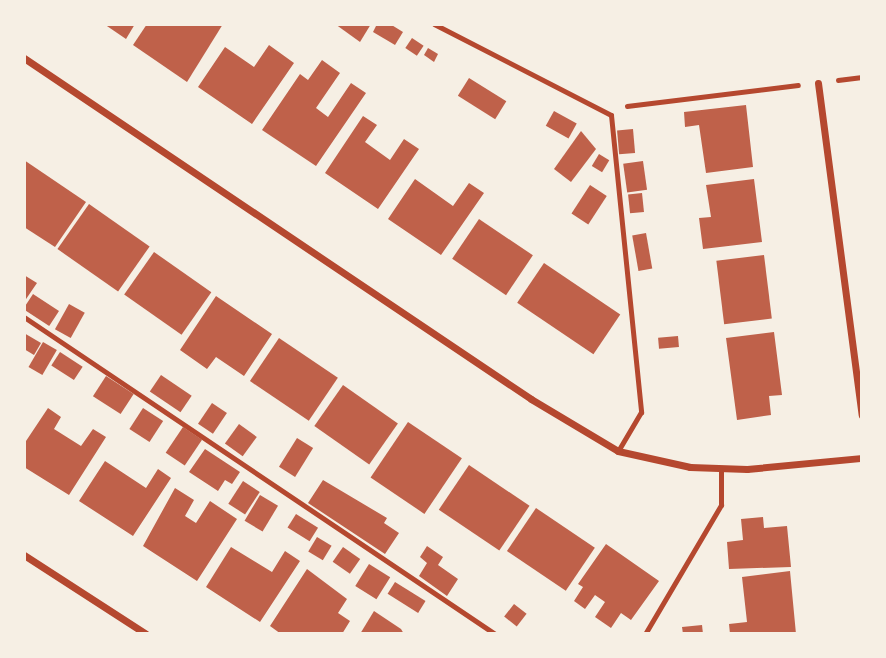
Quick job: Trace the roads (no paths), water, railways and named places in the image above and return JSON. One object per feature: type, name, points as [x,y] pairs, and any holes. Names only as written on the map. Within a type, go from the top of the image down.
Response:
[{"type":"street","points":[[24,58],[531,399],[618,452],[690,467],[721,468],[862,458]]},
{"type":"street","points":[[818,83],[862,415]]},
{"type":"street","points":[[24,555],[146,634]]},
{"type":"lane","points":[[434,24],[611,115],[641,412],[618,452]]},
{"type":"lane","points":[[24,317],[495,634]]},
{"type":"lane","points":[[645,634],[721,505],[721,468]]}]
